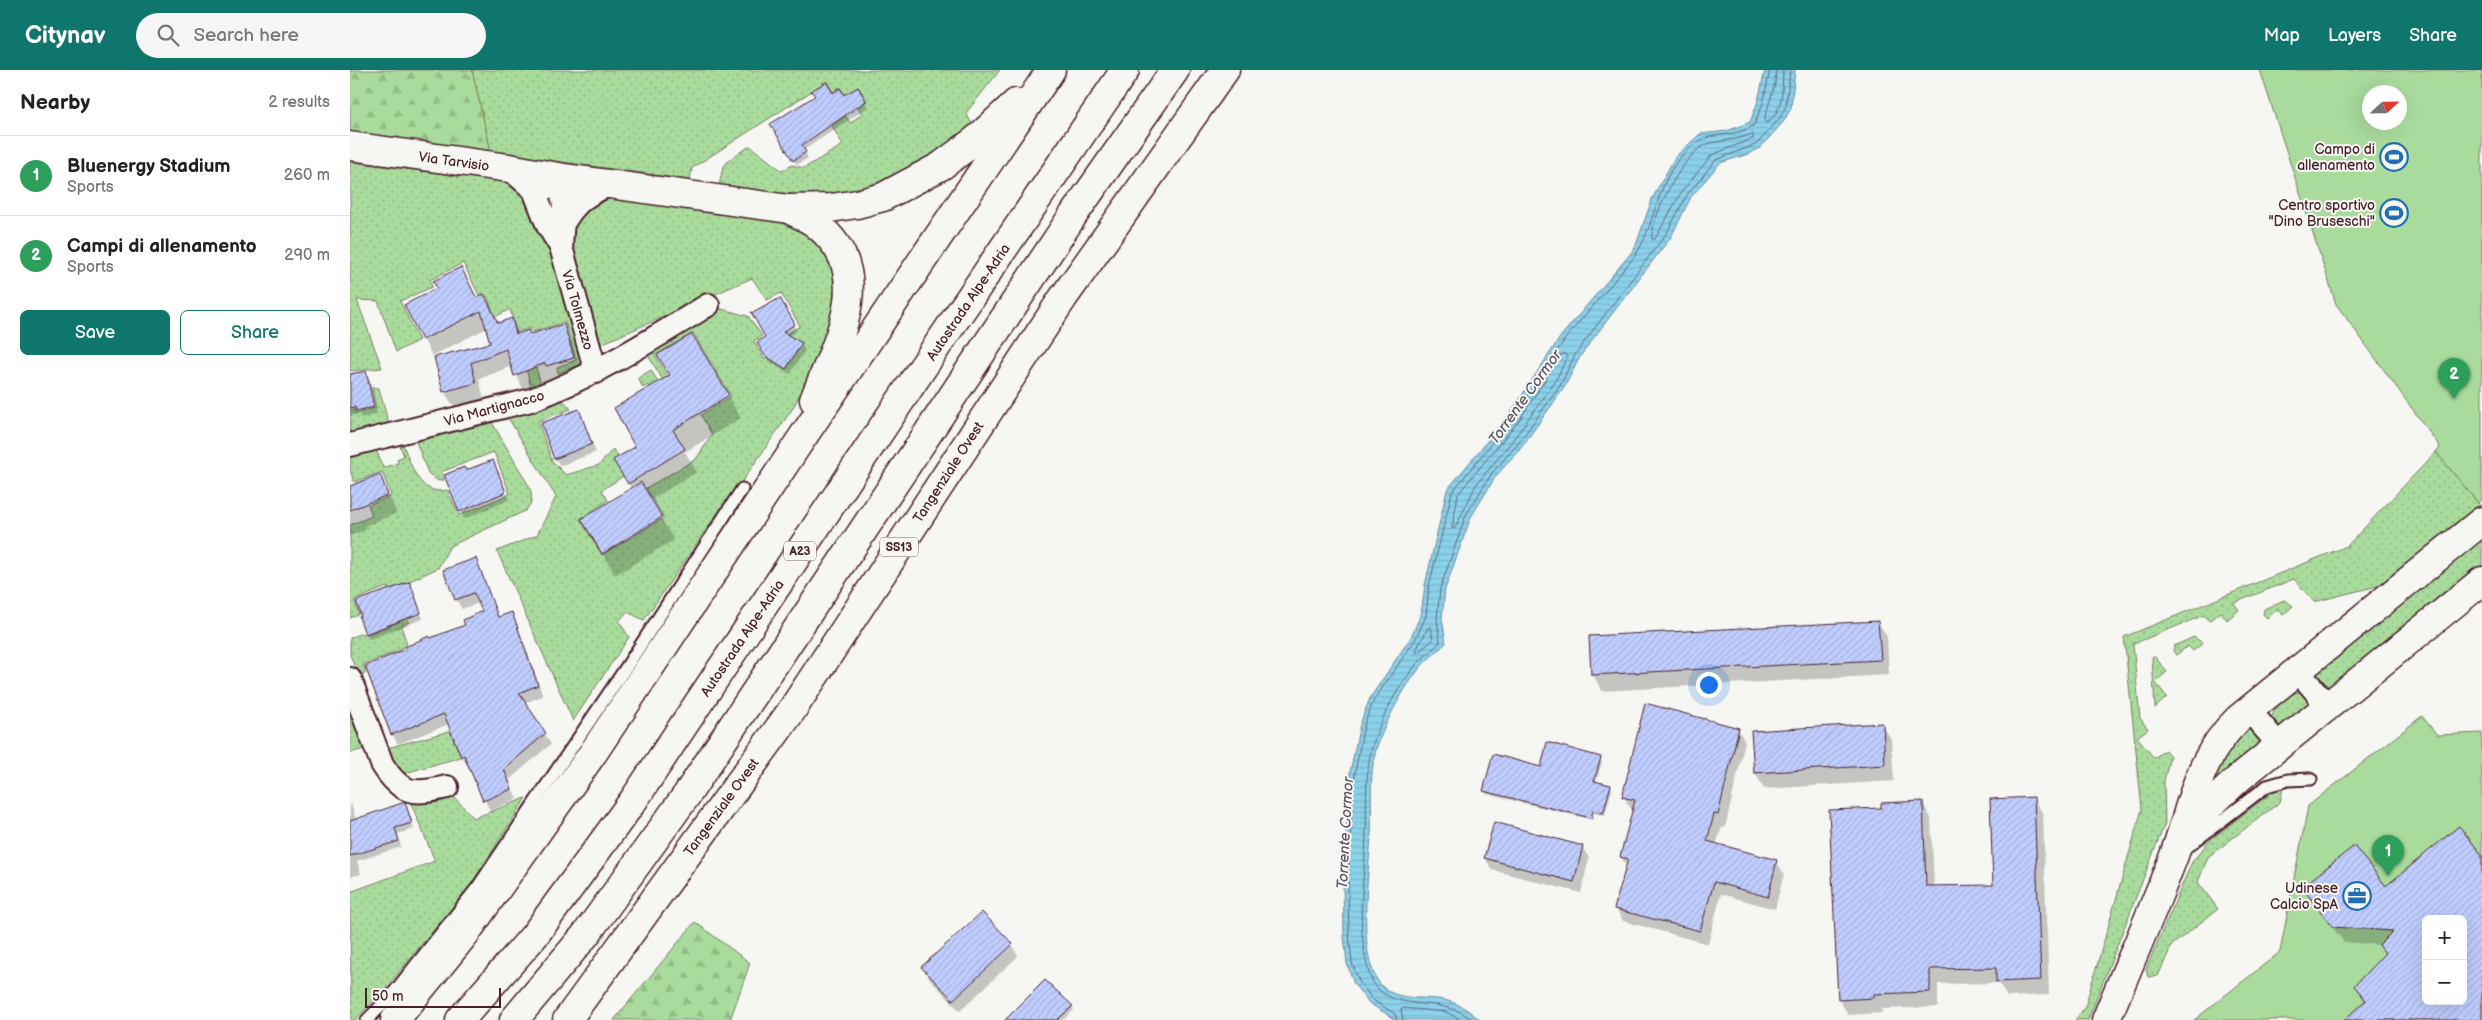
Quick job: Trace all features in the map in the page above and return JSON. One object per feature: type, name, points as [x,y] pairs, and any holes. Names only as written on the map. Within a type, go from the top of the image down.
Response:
[{"type":"main road","name":"Autostrada Alpe-Adria","points":[[460,1020],[534,936],[633,801],[933,352],[1125,70]]},
{"type":"main road","points":[[514,1020],[587,933],[686,796],[1074,214],[1175,70]]},
{"type":"main road","name":"Tangenziale Ovest","points":[[567,1020],[790,713],[1063,298],[1225,70]]},
{"type":"main road","points":[[789,209],[831,208],[883,197],[941,166],[962,151],[1048,75]]},
{"type":"main road","points":[[395,1020],[466,934],[593,753],[798,444],[1048,75]]},
{"type":"main road","name":"Via Tarvisio","points":[[350,146],[789,209]]},
{"type":"main road","points":[[789,209],[815,223],[831,238],[841,254],[848,285],[848,306],[843,329],[798,444]]},
{"type":"main road","points":[[2106,1020],[2173,857],[2204,763],[2225,732],[2297,670],[2482,521]]},
{"type":"main road","points":[[2173,857],[2210,806],[2238,779],[2482,581]]},
{"type":"street","name":"Via Tolmezzo","points":[[509,168],[534,190],[540,200],[548,226],[561,247],[596,372]]},
{"type":"street","name":"Via Tolmezzo","points":[[558,177],[564,205],[561,247]]},
{"type":"street","points":[[540,200],[543,192],[558,177]]},
{"type":"street","name":"Via Tolmezzo","points":[[564,222],[573,206],[587,195],[611,184]]},
{"type":"street","name":"Via Martignacco","points":[[350,444],[531,400],[596,372],[708,305]]},
{"type":"street","points":[[2297,670],[2328,706]]},
{"type":"street","points":[[350,679],[382,764],[389,774],[400,785],[414,792],[422,793],[447,788]]},
{"type":"street","points":[[2249,710],[2279,745]]},
{"type":"lane","points":[[367,1020],[391,996],[477,888],[627,666],[742,489]]},
{"type":"lane","points":[[2173,857],[2267,786],[2288,780],[2311,779]]},
{"type":"green space","points":[[350,70],[472,70],[491,152],[350,136]]},
{"type":"green space","points":[[472,70],[1000,70],[966,113],[972,124],[970,129],[912,174],[834,200],[719,189],[720,179],[727,162],[750,146],[782,171],[792,165],[804,168],[843,145],[832,126],[846,116],[850,123],[862,114],[858,107],[867,101],[859,88],[846,96],[840,87],[833,92],[827,81],[692,168],[690,180],[491,152]]},
{"type":"green space","name":"Centro sportivo \"Dino Bruseschi\"","points":[[2260,70],[2482,70],[2482,499],[2478,503],[2436,452],[2440,447],[2336,304]]},
{"type":"green space","points":[[350,162],[509,182],[525,194],[542,225],[583,364],[558,373],[557,367],[576,360],[565,322],[532,332],[531,328],[516,332],[510,309],[495,317],[487,296],[481,299],[463,263],[430,280],[432,287],[400,301],[419,340],[396,352],[378,301],[357,300],[382,368],[350,371]]},
{"type":"green space","points":[[608,198],[785,221],[807,231],[823,245],[841,287],[827,341],[793,408],[741,483],[739,482],[644,620],[627,612],[619,621],[629,637],[573,721],[497,551],[537,535],[556,497],[507,416],[562,399],[571,409],[538,421],[552,461],[566,475],[599,465],[613,449],[628,473],[602,490],[608,500],[580,519],[602,555],[664,518],[646,488],[696,459],[712,435],[701,415],[731,396],[693,333],[655,355],[670,379],[664,382],[646,352],[714,307],[748,316],[762,336],[754,341],[764,359],[782,349],[777,340],[800,326],[781,293],[767,300],[752,278],[601,344],[573,249],[573,239],[576,223],[584,210],[598,201]]},
{"type":"green space","points":[[528,339],[541,385],[531,388],[519,341]]},
{"type":"green space","points":[[651,370],[661,387],[664,411],[648,385],[643,388],[638,378]]},
{"type":"green space","points":[[372,388],[379,388],[389,425],[350,433],[350,410],[354,409],[355,413],[376,408]]},
{"type":"green space","points":[[490,419],[529,486],[532,497],[530,505],[525,511],[450,546],[438,568],[399,586],[400,600],[409,622],[401,626],[407,644],[400,650],[363,665],[366,673],[359,677],[350,655],[350,638],[362,633],[364,636],[399,622],[387,587],[354,600],[359,614],[350,618],[350,525],[372,516],[368,505],[391,496],[382,472],[354,482],[350,470],[350,455],[376,449],[383,468],[398,463],[397,459],[404,456],[399,443],[402,442],[417,477],[429,488],[437,491],[447,490],[459,515],[510,494],[494,452],[441,472],[444,480],[438,481],[428,473],[415,439]]},
{"type":"green space","points":[[2436,452],[2482,508],[2385,584],[2314,602],[2294,579],[2234,603],[2239,610],[2227,620],[2220,612],[2209,621],[2204,615],[2133,644],[2140,718],[2148,729],[2137,737],[2154,758],[2165,750],[2170,756],[2164,781],[2165,823],[2088,1020],[2075,1020],[2085,1007],[2142,809],[2124,637],[2347,546]]},
{"type":"green space","points":[[2482,534],[2482,565],[2329,690],[2313,671]]},
{"type":"green space","points":[[2284,600],[2293,606],[2283,615],[2278,609],[2267,618],[2263,614],[2264,609]]},
{"type":"green space","points":[[2194,637],[2203,643],[2193,651],[2188,646],[2176,655],[2173,651],[2174,646]]},
{"type":"green space","points":[[2152,657],[2155,657],[2167,672],[2155,682],[2167,697],[2155,708]]},
{"type":"green space","points":[[2305,691],[2312,697],[2310,705],[2284,726],[2275,725],[2271,720],[2279,703],[2288,696]]},
{"type":"green space","points":[[350,703],[368,748],[350,753]]},
{"type":"green space","points":[[2422,716],[2437,735],[2482,733],[2482,1020],[2194,1020],[2280,952],[2308,806]]},
{"type":"green space","points":[[2249,722],[2264,740],[2224,774],[2192,813],[2210,775]]},
{"type":"green space","points":[[450,731],[461,757],[398,775],[387,748]]},
{"type":"green space","points":[[2284,783],[2280,802],[2208,857],[2198,882],[2218,909],[2172,945],[2158,976],[2148,977],[2146,969],[2192,862],[2210,840]]},
{"type":"green space","points":[[450,793],[474,818],[526,798],[470,886],[385,989],[355,1020],[351,1020],[350,892],[435,861],[410,801]]},
{"type":"green space","points":[[695,922],[750,963],[730,1020],[614,1020]]},
{"type":"water","name":"Torrente Cormor","points":[[1765,70],[1795,70],[1791,108],[1784,121],[1760,148],[1720,163],[1691,197],[1671,237],[1589,344],[1564,388],[1521,448],[1496,476],[1471,517],[1445,589],[1442,618],[1446,643],[1425,662],[1413,677],[1397,703],[1380,738],[1373,762],[1371,786],[1371,836],[1366,912],[1368,953],[1373,971],[1380,984],[1394,994],[1452,1002],[1480,1020],[1396,1020],[1369,1003],[1354,984],[1347,964],[1344,936],[1343,883],[1350,772],[1360,724],[1370,698],[1411,637],[1421,614],[1425,585],[1447,490],[1511,412],[1561,336],[1631,253],[1636,245],[1652,199],[1675,157],[1700,134],[1727,131],[1750,122],[1758,101]]},
{"type":"building","points":[[826,82],[833,93],[840,88],[844,95],[858,87],[866,101],[802,145],[806,152],[793,161],[770,124],[815,96],[811,91]]},
{"type":"building","points":[[461,267],[476,297],[484,294],[498,323],[512,318],[516,334],[529,330],[530,334],[564,324],[574,358],[546,366],[545,363],[514,376],[506,349],[471,363],[476,383],[443,392],[434,357],[490,343],[481,311],[422,340],[404,305],[437,288],[433,281]]},
{"type":"building","points":[[780,298],[795,324],[783,332],[802,343],[786,369],[764,355],[757,342],[765,337],[751,312],[753,313]]},
{"type":"building","points":[[692,334],[729,395],[673,430],[685,449],[628,484],[613,460],[635,447],[614,408],[670,375],[657,355]]},
{"type":"building","points":[[366,371],[374,407],[356,411],[355,407],[350,408],[350,374]]},
{"type":"building","points":[[579,409],[592,444],[554,459],[541,423]]},
{"type":"building","points":[[493,460],[506,492],[459,512],[444,475],[464,467],[466,470]]},
{"type":"building","points":[[380,474],[388,495],[350,510],[350,486]]},
{"type":"building","points":[[641,482],[662,517],[602,554],[581,519]]},
{"type":"building","points":[[476,558],[498,617],[512,612],[538,685],[519,693],[546,733],[504,769],[512,789],[483,801],[464,755],[461,757],[444,714],[391,735],[365,666],[406,649],[405,647],[429,636],[430,638],[465,625],[463,620],[482,611],[474,593],[455,600],[443,570]]},
{"type":"building","points":[[410,582],[421,613],[365,634],[356,601]]},
{"type":"building","points":[[1878,621],[1881,660],[1591,675],[1589,636]]},
{"type":"building","points":[[1645,703],[1739,728],[1718,815],[1714,814],[1707,841],[1777,860],[1768,897],[1714,882],[1700,931],[1614,909],[1628,859],[1620,857],[1635,800],[1622,797]]},
{"type":"building","points":[[1883,723],[1885,765],[1754,773],[1751,731]]},
{"type":"building","points":[[1547,742],[1601,757],[1594,781],[1611,785],[1603,813],[1593,810],[1591,818],[1483,791],[1493,754],[1541,767]]},
{"type":"building","points":[[2034,797],[2041,980],[1996,982],[1996,968],[1930,969],[1930,992],[1874,994],[1874,998],[1838,1000],[1829,810],[1881,808],[1881,803],[1923,801],[1926,886],[1993,885],[1990,799]]},
{"type":"building","points":[[405,802],[412,823],[395,828],[399,841],[350,856],[350,821]]},
{"type":"building","points":[[1494,822],[1583,846],[1574,882],[1484,858]]},
{"type":"building","points":[[2459,826],[2482,855],[2482,1020],[2344,1020],[2366,1000],[2354,986],[2385,953],[2379,945],[2393,931],[2333,927],[2302,887],[2354,846],[2386,886]]},
{"type":"building","points":[[982,912],[1013,944],[953,1000],[921,967]]},
{"type":"building","points":[[1045,980],[1073,1006],[1057,1020],[1005,1020]]},
{"type":"place","name":"Campo di allenamento","points":[[2394,157]]},
{"type":"place","name":"Centro sportivo \"Dino Bruseschi\"","points":[[2394,213]]},
{"type":"place","name":"Campi di allenamento","points":[[2454,399]]},
{"type":"place","name":"Bluenergy Stadium","points":[[2388,876]]},
{"type":"place","name":"Udinese Calcio SpA","points":[[2357,896]]}]
